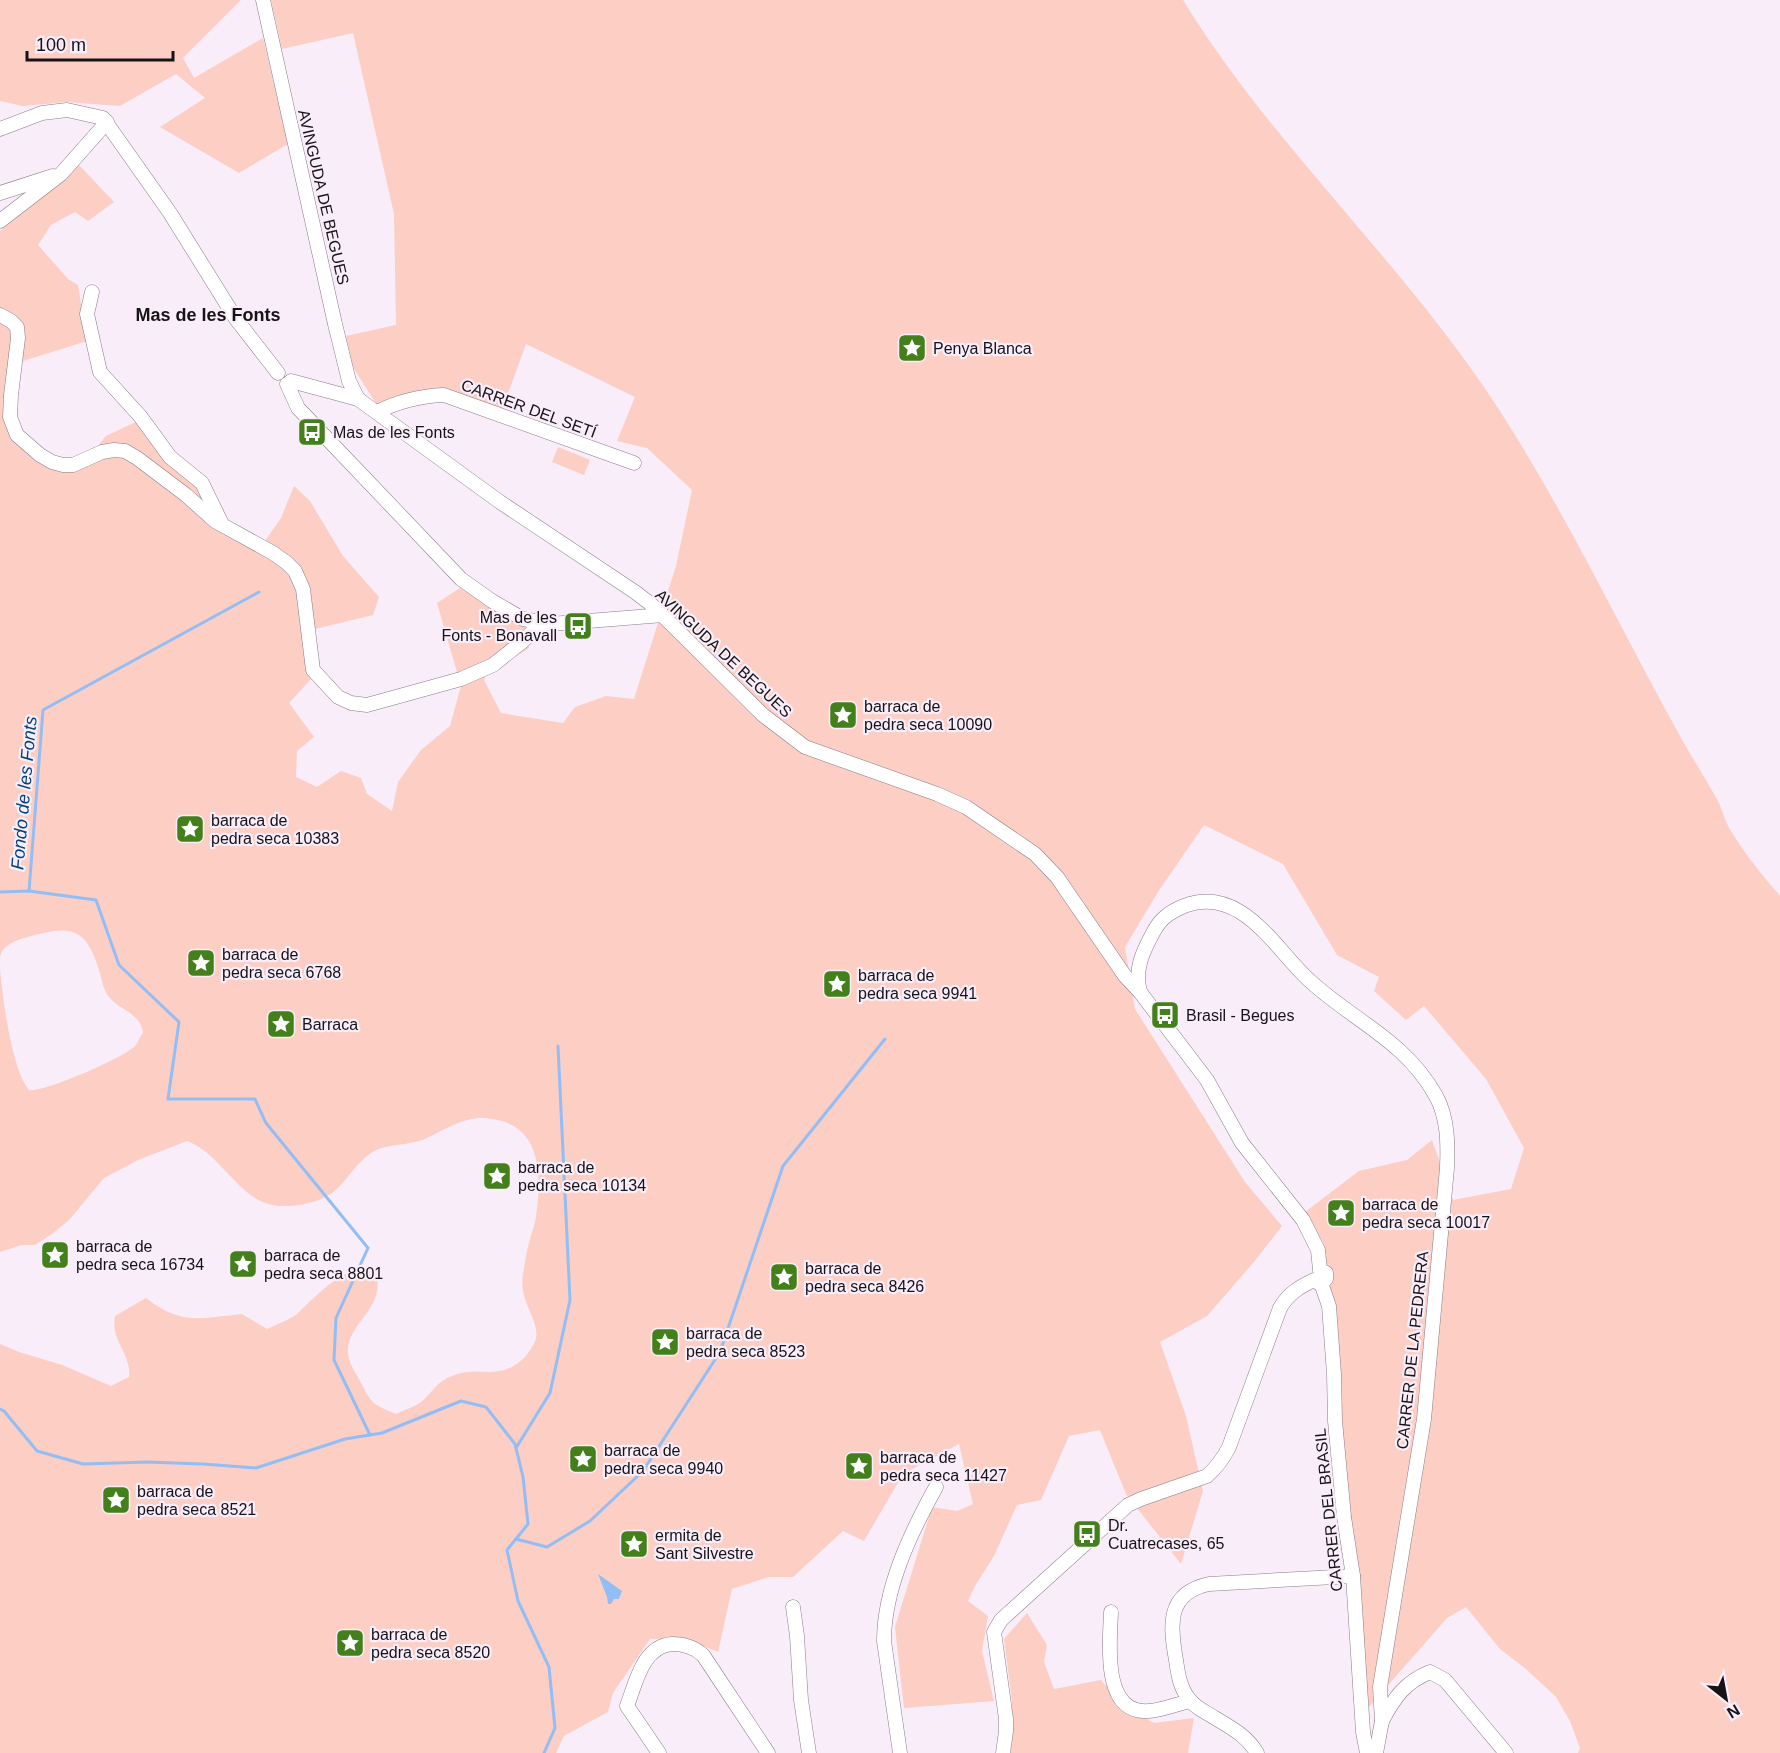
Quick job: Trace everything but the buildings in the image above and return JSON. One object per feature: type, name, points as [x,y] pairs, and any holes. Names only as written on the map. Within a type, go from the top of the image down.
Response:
[{"type":"street","name":"AVINGUDA DE BEGUES","points":[[263,0],[349,381],[358,399]]},
{"type":"street","points":[[0,129],[42,113],[66,110],[104,118],[170,213],[236,319],[285,379],[298,408],[461,579],[523,619],[551,624],[663,615]]},
{"type":"street","points":[[0,220],[61,174],[106,122]]},
{"type":"street","points":[[0,193],[61,174]]},
{"type":"street","points":[[92,292],[87,314],[100,372],[140,416],[170,457],[202,483],[223,525]]},
{"type":"street","points":[[0,315],[17,327],[18,338],[10,417],[17,435],[28,446],[52,462],[63,465],[73,465],[114,450],[125,452],[137,458],[223,525],[273,553],[295,571],[303,589],[313,670],[338,697],[360,706],[368,705],[460,679],[493,665],[542,622]]},
{"type":"street","name":"AVINGUDA DE BEGUES","points":[[285,379],[358,399],[444,463],[635,592],[663,615],[763,715],[805,747],[937,794],[966,807],[1035,854],[1057,878],[1103,946],[1140,992]]},
{"type":"street","name":"CARRER DEL SETÍ","points":[[377,412],[393,404],[423,396],[444,395],[634,463]]},
{"type":"street","name":"CARRER DE LA PEDRERA","points":[[1140,992],[1138,968],[1144,948],[1164,916],[1198,903],[1219,904],[1234,909],[1251,919],[1264,931],[1308,980],[1386,1038],[1413,1062],[1437,1098],[1447,1126],[1447,1168],[1424,1419],[1380,1687],[1382,1721],[1376,1753]]},
{"type":"street","name":"CARRER DEL BRASIL","points":[[1140,992],[1207,1080],[1242,1143],[1303,1220],[1318,1250],[1318,1278],[1329,1306],[1335,1421],[1344,1517],[1353,1576],[1363,1732],[1367,1753]]},
{"type":"street","points":[[1003,1753],[1006,1719],[994,1632],[1001,1620],[1128,1505],[1207,1476],[1221,1462],[1229,1447],[1280,1308],[1291,1293],[1318,1278]]},
{"type":"street","points":[[900,1753],[884,1641],[884,1623],[888,1603],[913,1529],[936,1487]]},
{"type":"street","points":[[1257,1753],[1244,1736],[1190,1701],[1179,1680],[1171,1624],[1180,1599],[1198,1586],[1209,1584],[1353,1576]]},
{"type":"street","points":[[793,1607],[801,1701],[809,1753]]},
{"type":"street","points":[[1111,1612],[1109,1652],[1112,1682],[1119,1697],[1136,1710],[1148,1711],[1190,1701]]},
{"type":"street","points":[[659,1753],[627,1706],[649,1654],[663,1645],[676,1644],[691,1647],[703,1655],[768,1753]]},
{"type":"street","points":[[1382,1721],[1392,1702],[1413,1679],[1430,1672],[1444,1680],[1506,1753]]},
{"type":"shaded area","points":[[0,0],[241,0],[183,58],[194,78],[263,38],[288,144],[239,173],[160,127],[205,98],[176,74],[120,106],[66,102],[23,106],[0,101]]},
{"type":"shaded area","points":[[271,0],[1183,0],[1257,105],[1422,304],[1498,408],[1547,488],[1680,736],[1718,801],[1729,828],[1780,896],[1780,1753],[1578,1753],[1580,1748],[1570,1721],[1556,1697],[1500,1649],[1466,1607],[1447,1618],[1369,1707],[1323,1242],[1305,1212],[1359,1171],[1407,1160],[1432,1140],[1453,1200],[1511,1189],[1524,1148],[1486,1079],[1424,1006],[1406,1020],[1374,991],[1379,977],[1337,955],[1283,864],[1204,825],[1158,892],[1125,947],[1135,1009],[1245,1182],[1282,1226],[1207,1316],[1160,1342],[1186,1416],[1203,1491],[1181,1564],[1126,1494],[1100,1430],[1069,1436],[1041,1500],[1017,1505],[994,1556],[968,1601],[988,1616],[982,1651],[994,1701],[904,1708],[895,1627],[932,1507],[957,1511],[973,1504],[959,1444],[903,1474],[864,1541],[843,1531],[793,1577],[769,1577],[732,1589],[718,1652],[686,1639],[650,1639],[613,1693],[608,1712],[564,1736],[556,1753],[0,1753],[0,1344],[62,1365],[111,1386],[129,1377],[127,1361],[114,1325],[115,1316],[146,1298],[170,1313],[181,1316],[203,1318],[242,1314],[267,1329],[297,1314],[337,1279],[355,1270],[364,1270],[377,1276],[378,1287],[372,1306],[351,1338],[348,1356],[370,1399],[396,1414],[421,1402],[447,1378],[462,1373],[505,1370],[524,1358],[531,1349],[536,1339],[535,1324],[523,1293],[522,1284],[539,1189],[537,1162],[527,1138],[517,1128],[488,1118],[465,1121],[420,1141],[377,1150],[362,1160],[340,1186],[329,1195],[293,1206],[270,1204],[257,1199],[201,1148],[187,1141],[138,1160],[104,1178],[69,1220],[35,1245],[22,1245],[0,1252],[0,970],[13,1050],[17,1066],[29,1090],[50,1086],[117,1058],[136,1045],[143,1033],[134,1016],[107,994],[94,955],[80,936],[63,930],[39,934],[20,939],[9,945],[0,957],[0,231],[79,165],[114,202],[88,221],[75,212],[51,225],[38,245],[68,279],[78,285],[87,341],[20,362],[15,418],[30,441],[45,452],[71,463],[90,455],[106,436],[138,421],[201,485],[207,504],[258,551],[281,518],[294,486],[310,501],[343,556],[379,597],[373,615],[315,629],[313,677],[289,703],[314,737],[297,751],[296,777],[317,787],[341,771],[361,778],[367,794],[392,811],[398,782],[421,750],[450,726],[461,686],[437,603],[460,588],[525,626],[529,648],[486,675],[484,680],[501,713],[563,723],[575,707],[606,696],[634,699],[676,566],[692,490],[647,448],[617,441],[635,397],[526,344],[502,410],[440,392],[377,405],[353,367],[346,336],[396,325],[394,214],[353,33],[282,49]]},
{"type":"shaded area","points":[[558,447],[590,460],[584,475],[552,462]]},
{"type":"shaded area","points":[[1027,1613],[1047,1645],[1044,1662],[1054,1689],[1101,1680],[1121,1704],[1154,1723],[1194,1718],[1188,1753],[1011,1753],[1012,1701],[1004,1639]]},
{"type":"water","points":[[598,1574],[622,1591],[619,1599],[614,1599],[611,1604],[608,1604]]},
{"type":"waterway","name":"Fondo de les Fonts","points":[[259,592],[43,710],[29,891],[96,900],[119,965],[179,1022],[168,1099],[255,1099],[266,1123],[368,1248],[336,1318],[334,1360],[370,1435]]},
{"type":"waterway","points":[[0,892],[29,891]]},
{"type":"waterway","points":[[516,1539],[547,1547],[590,1521],[643,1471],[720,1352],[783,1166],[885,1039]]},
{"type":"waterway","points":[[516,1448],[550,1393],[570,1300],[558,1046]]},
{"type":"waterway","points":[[0,1409],[37,1451],[83,1464],[147,1462],[256,1468],[345,1439],[382,1433],[461,1401],[486,1407],[515,1444],[523,1477],[528,1524],[507,1550],[518,1601],[549,1667],[555,1728],[544,1753]]},
{"type":"place","name":"Penya Blanca","points":[[912,348]]},
{"type":"place","name":"Mas de les Fonts","points":[[312,432]]},
{"type":"place","name":"Mas de les Fonts - Bonavall","points":[[578,626]]},
{"type":"place","name":"barraca de pedra seca 10090","points":[[843,715]]},
{"type":"place","name":"barraca de pedra seca 10383","points":[[190,829]]},
{"type":"place","name":"barraca de pedra seca 6768","points":[[201,963]]},
{"type":"place","name":"barraca de pedra seca 9941","points":[[837,984]]},
{"type":"place","name":"Brasil - Begues","points":[[1165,1015]]},
{"type":"place","name":"Barraca","points":[[281,1024]]},
{"type":"place","name":"barraca de pedra seca 10134","points":[[497,1176]]},
{"type":"place","name":"barraca de pedra seca 10017","points":[[1341,1213]]},
{"type":"place","name":"barraca de pedra seca 16734","points":[[55,1255]]},
{"type":"place","name":"barraca de pedra seca 8801","points":[[243,1264]]},
{"type":"place","name":"barraca de pedra seca 8426","points":[[784,1277]]},
{"type":"place","name":"barraca de pedra seca 8523","points":[[665,1342]]},
{"type":"place","name":"barraca de pedra seca 9940","points":[[583,1459]]},
{"type":"place","name":"barraca de pedra seca 11427","points":[[859,1466]]},
{"type":"place","name":"barraca de pedra seca 8521","points":[[116,1500]]},
{"type":"place","name":"Dr. Cuatrecases, 65","points":[[1087,1534]]},
{"type":"place","name":"ermita de Sant Silvestre","points":[[634,1544]]},
{"type":"place","name":"barraca de pedra seca 8520","points":[[350,1643]]},
{"type":"district","name":"Mas de les Fonts","points":[[208,315]]}]
